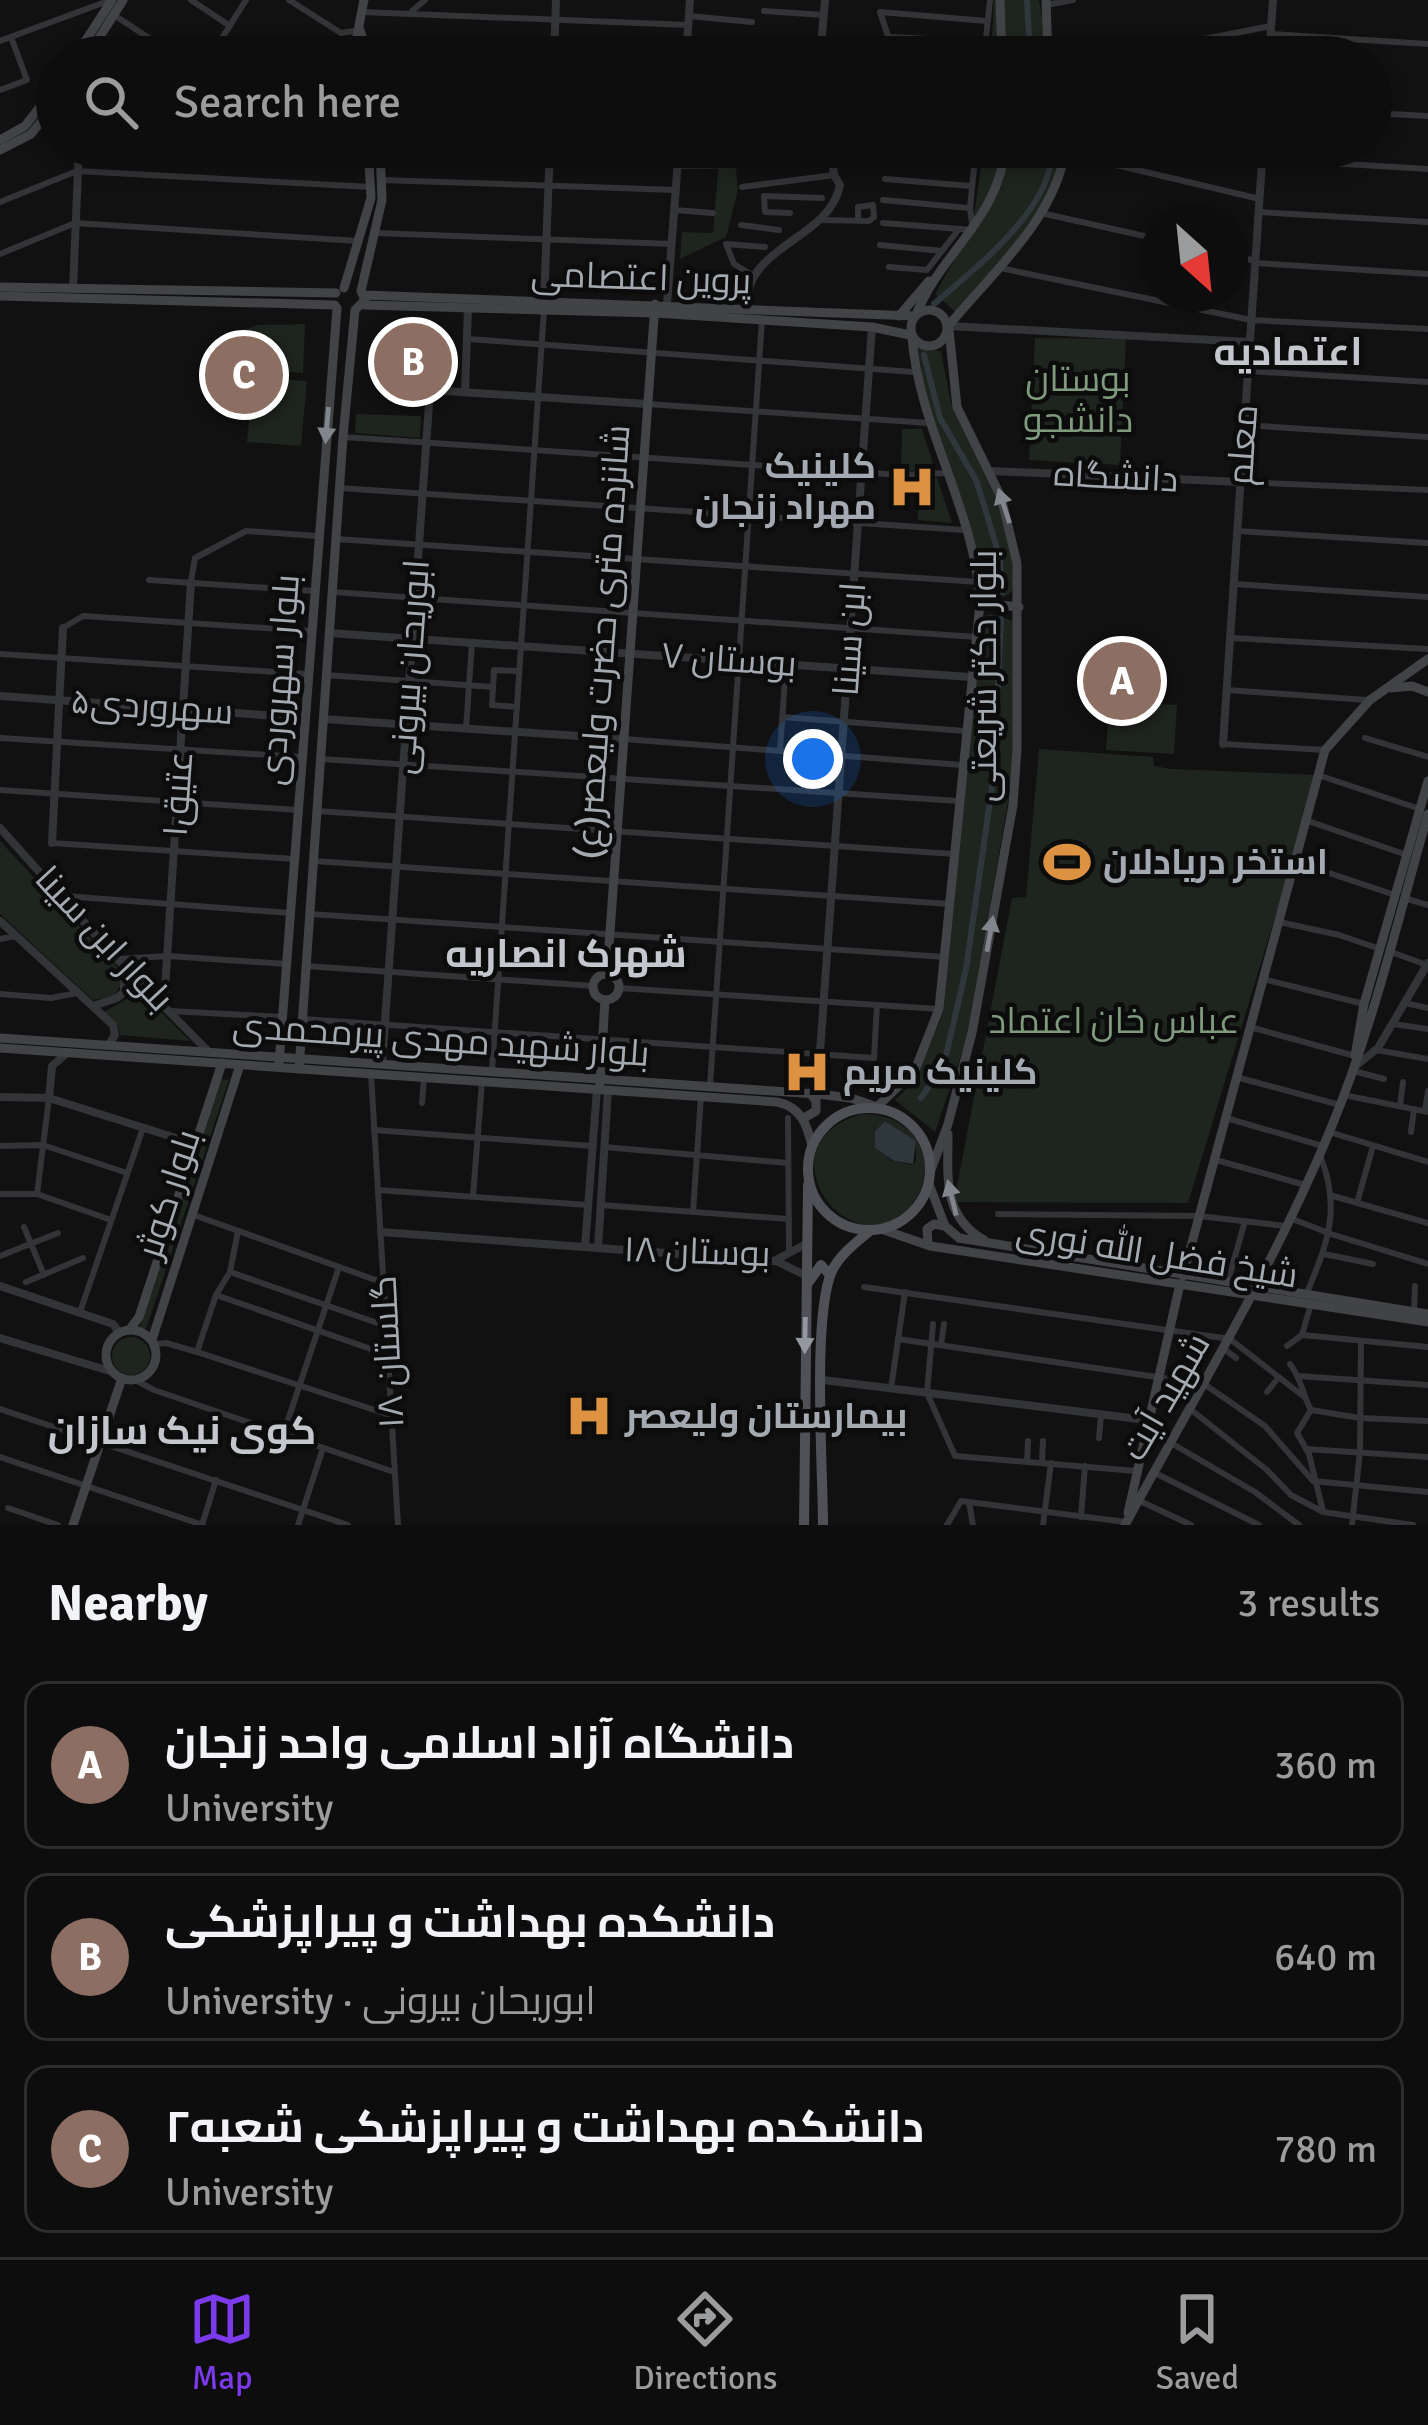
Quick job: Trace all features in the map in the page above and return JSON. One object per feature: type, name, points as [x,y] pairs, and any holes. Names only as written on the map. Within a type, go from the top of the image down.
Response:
[{"type":"main road","points":[[89,36],[112,0]]},
{"type":"main road","points":[[100,36],[123,0]]},
{"type":"main road","points":[[1000,0],[1001,36]]},
{"type":"main road","points":[[1046,3],[1047,36]]},
{"type":"main road","points":[[358,36],[362,6]]},
{"type":"main road","points":[[360,30],[362,36]]},
{"type":"main road","points":[[0,140],[28,130],[36,118]]},
{"type":"main road","points":[[0,151],[36,124]]},
{"type":"main road","name":"بلوار سهروردی","points":[[279,1062],[338,298],[367,216],[370,168]]},
{"type":"main road","name":"بلوار سهروردی","points":[[299,1064],[343,437],[353,338],[382,200],[381,168]]},
{"type":"main road","points":[[899,316],[974,230],[997,191],[1001,168]]},
{"type":"main road","points":[[942,269],[910,324],[911,336],[918,343],[934,345],[944,340],[949,327],[1041,213],[1062,168]]},
{"type":"main road","points":[[349,272],[357,278],[365,273]]},
{"type":"main road","points":[[0,287],[361,300]]},
{"type":"main road","points":[[0,296],[361,300]]},
{"type":"main road","name":"پروین اعتصامی","points":[[361,300],[469,308],[544,306]]},
{"type":"main road","name":"پروین اعتصامی","points":[[361,300],[654,308],[872,327],[911,336]]},
{"type":"main road","name":"پروین اعتصامی","points":[[654,308],[667,304],[916,316]]},
{"type":"main road","name":"شانزده متری حضرت ولیعصر(ع)","points":[[607,974],[654,308]]},
{"type":"main road","points":[[916,316],[939,313],[949,327]]},
{"type":"main road","name":"بلوار دکتر شریعتی","points":[[931,1170],[972,1034],[1012,805],[1018,608],[1011,530],[991,471],[957,406],[949,327]]},
{"type":"main road","points":[[335,335],[346,330],[353,338]]},
{"type":"main road","name":"بلوار دکتر شریعتی","points":[[877,1108],[914,1070],[939,1010],[980,604],[979,582],[914,372],[911,336]]},
{"type":"main road","points":[[980,604],[1018,608]]},
{"type":"main road","points":[[1125,1524],[1168,1328],[1325,750],[1380,691],[1428,659]]},
{"type":"main road","points":[[1380,691],[1412,686],[1428,692]]},
{"type":"main road","points":[[304,718],[323,719]]},
{"type":"main road","points":[[1354,1057],[1362,1044],[1424,812],[1428,781]]},
{"type":"main road","points":[[1354,1057],[1364,1004],[1384,950]]},
{"type":"main road","points":[[607,974],[619,988],[615,997],[605,1000],[593,986],[607,974]]},
{"type":"main road","points":[[602,1086],[605,1000]]},
{"type":"main road","name":"بلوار شهید مهدی پیرمحمدی","points":[[0,1038],[208,1051],[240,1065],[279,1062]]},
{"type":"main road","points":[[280,1042],[290,1046],[301,1042]]},
{"type":"main road","name":"بلوار شهید مهدی پیرمحمدی","points":[[0,1048],[279,1062],[482,1082],[710,1086],[851,1098],[877,1108]]},
{"type":"main road","name":"شهید آیت","points":[[1125,1524],[1256,1292],[1268,1254],[1329,1132],[1354,1057]]},
{"type":"main road","name":"بلوار کوثر","points":[[125,1330],[139,1316],[222,1058]]},
{"type":"main road","name":"بلوار شهید مهدی پیرمحمدی","points":[[299,1064],[492,1071],[789,1105],[804,1118]]},
{"type":"main road","name":"بلوار کوثر","points":[[153,1342],[240,1065]]},
{"type":"main road","points":[[217,1078],[227,1075],[234,1082]]},
{"type":"main road","points":[[804,1525],[812,1146],[804,1118],[813,1115],[817,1106],[813,1094]]},
{"type":"main road","points":[[808,1176],[829,1215],[856,1229],[876,1230],[894,1225],[916,1208],[931,1170],[918,1130],[896,1113],[877,1108],[861,1108],[831,1120],[812,1146]]},
{"type":"main road","points":[[948,1124],[952,1209],[969,1231],[1000,1247]]},
{"type":"main road","points":[[929,1184],[945,1226]]},
{"type":"main road","points":[[930,1246],[927,1228],[945,1226]]},
{"type":"main road","name":"شیخ فضل الله نوری","points":[[945,1226],[959,1238],[1000,1247],[1428,1318]]},
{"type":"main road","points":[[823,1525],[824,1303],[830,1275],[840,1258],[876,1230]]},
{"type":"main road","name":"شیخ فضل الله نوری","points":[[876,1230],[930,1246],[1228,1283],[1256,1292]]},
{"type":"main road","points":[[806,1282],[821,1264],[830,1275]]},
{"type":"main road","name":"شیخ فضل الله نوری","points":[[1309,1300],[1414,1312],[1428,1318]]},
{"type":"main road","points":[[125,1330],[142,1331],[153,1342],[155,1364],[135,1380],[118,1375],[106,1354],[110,1341],[125,1330]]},
{"type":"main road","points":[[73,1525],[118,1375]]},
{"type":"street","points":[[0,41],[112,0]]},
{"type":"street","points":[[191,0],[230,26]]},
{"type":"street","points":[[224,36],[246,0]]},
{"type":"street","points":[[289,0],[340,33],[360,30]]},
{"type":"street","points":[[409,14],[425,0]]},
{"type":"street","points":[[555,36],[556,0]]},
{"type":"street","points":[[687,36],[690,0]]},
{"type":"street","points":[[822,36],[825,0]]},
{"type":"street","points":[[986,36],[990,0]]},
{"type":"street","points":[[1046,3],[1073,0]]},
{"type":"street","points":[[1271,36],[1273,0]]},
{"type":"street","points":[[362,6],[409,14],[555,20],[752,22]]},
{"type":"street","points":[[80,10],[97,23]]},
{"type":"street","points":[[764,11],[824,15]]},
{"type":"street","points":[[890,36],[880,11],[987,21]]},
{"type":"street","points":[[114,15],[146,36]]},
{"type":"street","points":[[1236,36],[1271,30],[1338,36]]},
{"type":"street","points":[[0,90],[27,80],[11,37]]},
{"type":"street","points":[[1392,41],[1428,44]]},
{"type":"street","points":[[1392,114],[1428,116]]},
{"type":"street","points":[[1392,167],[1428,169]]},
{"type":"street","points":[[73,289],[77,168]]},
{"type":"street","points":[[492,1071],[542,345],[549,168]]},
{"type":"street","points":[[667,304],[677,168]]},
{"type":"street","points":[[746,309],[745,293],[752,275],[815,221],[838,194],[840,185],[833,168]]},
{"type":"street","points":[[883,223],[974,230],[970,208],[974,168]]},
{"type":"street","points":[[1137,168],[1260,199]]},
{"type":"street","name":"معلم","points":[[1223,743],[1262,168]]},
{"type":"street","points":[[0,202],[77,172],[371,187]]},
{"type":"street","points":[[742,187],[834,175]]},
{"type":"street","points":[[382,179],[676,190]]},
{"type":"street","points":[[885,179],[972,186]]},
{"type":"street","points":[[790,213],[764,212],[764,196],[822,198]]},
{"type":"street","points":[[883,200],[970,208]]},
{"type":"street","points":[[674,210],[713,213]]},
{"type":"street","points":[[766,228],[769,211]]},
{"type":"street","points":[[1259,212],[1428,222]]},
{"type":"street","points":[[1041,213],[1140,235]]},
{"type":"street","points":[[815,221],[858,221]]},
{"type":"street","points":[[0,254],[75,223],[358,241]]},
{"type":"street","points":[[740,225],[779,230]]},
{"type":"street","points":[[749,245],[750,226]]},
{"type":"street","points":[[889,267],[927,271],[958,229]]},
{"type":"street","points":[[374,233],[672,244]]},
{"type":"street","points":[[752,275],[734,264],[726,244],[765,247]]},
{"type":"street","points":[[880,245],[943,251]]},
{"type":"street","points":[[1248,260],[1428,274]]},
{"type":"street","points":[[997,268],[1251,320],[1428,329]]},
{"type":"street","points":[[469,308],[465,392],[929,423]]},
{"type":"street","points":[[710,1086],[762,320]]},
{"type":"street","name":"ابن سینا","points":[[813,1094],[824,1002],[872,327]]},
{"type":"street","points":[[949,327],[1250,342]]},
{"type":"street","points":[[468,339],[914,372]]},
{"type":"street","points":[[1248,371],[1428,382]]},
{"type":"street","name":"ابوریحان بیرونی","points":[[382,1064],[430,390],[465,392]]},
{"type":"street","points":[[1245,424],[1428,436]]},
{"type":"street","points":[[343,437],[861,472],[945,473]]},
{"type":"street","name":"دانشگاه","points":[[991,471],[1241,482]]},
{"type":"street","points":[[1241,482],[1428,490]]},
{"type":"street","points":[[339,488],[964,530]]},
{"type":"street","points":[[191,582],[195,559],[246,531],[317,536]]},
{"type":"street","points":[[1238,531],[1428,544]]},
{"type":"street","points":[[336,539],[979,582]]},
{"type":"street","points":[[149,580],[314,591]]},
{"type":"street","name":"عتیق۱","points":[[167,1008],[191,582]]},
{"type":"street","points":[[1234,584],[1428,597]]},
{"type":"street","points":[[332,592],[976,637]]},
{"type":"street","points":[[294,859],[52,843],[63,628],[83,616],[310,631]]},
{"type":"street","name":"بوستان ۷","points":[[329,632],[971,677]]},
{"type":"street","points":[[1231,638],[1428,649]]},
{"type":"street","points":[[466,729],[472,642]]},
{"type":"street","points":[[0,654],[308,674]]},
{"type":"street","points":[[780,750],[786,664]]},
{"type":"street","points":[[517,707],[492,705],[493,687],[494,670],[519,671]]},
{"type":"street","points":[[326,675],[493,687]]},
{"type":"street","points":[[1227,690],[1370,700]]},
{"type":"street","name":"سهروردی۵","points":[[0,696],[304,718]]},
{"type":"street","points":[[782,717],[965,731]]},
{"type":"street","points":[[323,719],[962,765]]},
{"type":"street","points":[[0,738],[301,757]]},
{"type":"street","points":[[1365,738],[1428,758]]},
{"type":"street","points":[[1223,743],[1325,750]]},
{"type":"street","points":[[321,759],[958,801]]},
{"type":"street","points":[[1318,775],[1424,812]]},
{"type":"street","points":[[0,790],[298,810]]},
{"type":"street","points":[[317,811],[954,854]]},
{"type":"street","points":[[1306,820],[1428,862]]},
{"type":"street","name":"بلوار ابن سینا","points":[[0,828],[208,1051]]},
{"type":"street","points":[[314,861],[950,904]]},
{"type":"street","points":[[1295,861],[1428,905]]},
{"type":"street","points":[[64,896],[290,913]]},
{"type":"street","points":[[310,914],[945,957]]},
{"type":"street","name":"بلوار ابن سینا","points":[[0,921],[116,1030],[109,1044]]},
{"type":"street","points":[[1278,922],[1340,935],[1427,964],[1376,1050],[1351,1070]]},
{"type":"street","points":[[0,939],[16,936]]},
{"type":"street","points":[[92,1006],[124,992],[127,976],[117,958],[168,956],[286,964]]},
{"type":"street","points":[[306,966],[593,986]]},
{"type":"street","points":[[1263,979],[1364,1004]]},
{"type":"street","points":[[619,988],[939,1010]]},
{"type":"street","points":[[0,994],[51,998],[76,992]]},
{"type":"street","points":[[1405,1004],[1428,1008]]},
{"type":"street","points":[[302,1019],[874,1058],[878,1005]]},
{"type":"street","points":[[167,1008],[282,1017]]},
{"type":"street","points":[[1393,1024],[1428,1029]]},
{"type":"street","points":[[1250,1027],[1354,1057]]},
{"type":"street","points":[[1376,1050],[1428,1059]]},
{"type":"street","points":[[37,1194],[52,1066],[67,1053]]},
{"type":"street","points":[[1351,1070],[1384,1079]]},
{"type":"street","name":"گلستان ۱۸","points":[[370,1074],[398,1525]]},
{"type":"street","points":[[1237,1077],[1427,1112],[1428,1091]]},
{"type":"street","points":[[422,1102],[424,1078]]},
{"type":"street","points":[[473,1196],[482,1082]]},
{"type":"street","points":[[1400,1106],[1403,1082]]},
{"type":"street","points":[[585,1247],[592,1146],[602,1086]]},
{"type":"street","points":[[598,1248],[602,1086]]},
{"type":"street","points":[[0,1097],[49,1097],[195,1144]]},
{"type":"street","points":[[693,1212],[701,1097]]},
{"type":"street","points":[[1383,1121],[1386,1106]]},
{"type":"street","points":[[1411,1132],[1414,1109]]},
{"type":"street","points":[[788,1118],[789,1255]]},
{"type":"street","points":[[1226,1118],[1321,1150],[1332,1196],[1330,1234],[1302,1335]]},
{"type":"street","points":[[80,1313],[142,1128]]},
{"type":"street","points":[[374,1130],[592,1146]]},
{"type":"street","points":[[1329,1132],[1428,1162]]},
{"type":"street","points":[[0,1146],[43,1145],[127,1173]]},
{"type":"street","points":[[1357,1203],[1373,1146]]},
{"type":"street","points":[[604,1147],[788,1163]]},
{"type":"street","points":[[1214,1160],[1305,1186]]},
{"type":"street","points":[[378,1190],[588,1205]]},
{"type":"street","points":[[0,1194],[37,1194],[111,1220]]},
{"type":"street","points":[[1332,1196],[1428,1223]]},
{"type":"street","points":[[600,1205],[788,1219]]},
{"type":"street","points":[[191,1214],[384,1283]]},
{"type":"street","points":[[998,1214],[1288,1221],[1428,1264]]},
{"type":"street","points":[[1228,1283],[1245,1221]]},
{"type":"street","points":[[24,1227],[44,1274]]},
{"type":"street","points":[[197,1352],[216,1295],[230,1272],[238,1232]]},
{"type":"street","name":"گلستان ۱۸","points":[[381,1232],[585,1247]]},
{"type":"street","points":[[0,1256],[58,1233]]},
{"type":"street","name":"بوستان ۱۸","points":[[585,1247],[774,1261],[807,1243]]},
{"type":"street","points":[[1323,1254],[1373,1264]]},
{"type":"street","points":[[26,1282],[83,1258]]},
{"type":"street","points":[[774,1261],[806,1282]]},
{"type":"street","points":[[283,1435],[339,1267]]},
{"type":"street","points":[[230,1272],[388,1327]]},
{"type":"street","points":[[0,1286],[125,1330]]},
{"type":"street","points":[[1414,1312],[1415,1286]]},
{"type":"street","points":[[864,1287],[1168,1328],[1227,1344],[1303,1396]]},
{"type":"street","points":[[890,1388],[905,1292]]},
{"type":"street","points":[[216,1295],[391,1356]]},
{"type":"street","points":[[933,1324],[936,1345]]},
{"type":"street","points":[[944,1324],[927,1393],[955,1456],[1136,1472]]},
{"type":"street","points":[[1287,1346],[1302,1335],[1312,1335],[1428,1347]]},
{"type":"street","points":[[1312,1335],[1312,1346]]},
{"type":"street","points":[[0,1338],[118,1375]]},
{"type":"street","points":[[898,1339],[1204,1384],[1265,1426],[1313,1481],[1428,1492]]},
{"type":"street","points":[[1353,1521],[1360,1451],[1361,1341]]},
{"type":"street","points":[[153,1342],[166,1342],[393,1416]]},
{"type":"street","points":[[1227,1344],[1236,1358]]},
{"type":"street","points":[[1253,1376],[1261,1363]]},
{"type":"street","points":[[1290,1364],[1312,1410],[1428,1421]]},
{"type":"street","points":[[1308,1377],[1309,1365]]},
{"type":"street","points":[[1327,1368],[1327,1378]]},
{"type":"street","points":[[1298,1376],[1428,1384]]},
{"type":"street","points":[[1267,1392],[1279,1377]]},
{"type":"street","points":[[135,1380],[394,1472]]},
{"type":"street","points":[[823,1380],[1147,1420]]},
{"type":"street","points":[[948,1396],[951,1382]]},
{"type":"street","points":[[0,1420],[2,1409],[348,1525]]},
{"type":"street","points":[[1190,1409],[1291,1495],[1323,1512],[1353,1521],[1413,1525]]},
{"type":"street","points":[[1312,1410],[1298,1433],[1323,1512]]},
{"type":"street","points":[[1099,1438],[1101,1415]]},
{"type":"street","points":[[1027,1462],[1028,1441]]},
{"type":"street","points":[[1043,1441],[1047,1463],[1043,1525]]},
{"type":"street","points":[[1171,1443],[1255,1492],[1299,1525]]},
{"type":"street","points":[[298,1525],[322,1448]]},
{"type":"street","points":[[1306,1450],[1428,1457]]},
{"type":"street","points":[[0,1457],[202,1525],[216,1480]]},
{"type":"street","points":[[1081,1516],[1085,1466]]},
{"type":"street","points":[[1154,1472],[1259,1525]]},
{"type":"street","points":[[1138,1500],[1191,1525]]},
{"type":"street","points":[[947,1525],[962,1501],[1125,1524]]},
{"type":"street","points":[[969,1502],[974,1525]]},
{"type":"street","points":[[8,1508],[58,1525]]},
{"type":"street","points":[[1058,1514],[1058,1525]]},
{"type":"green space","points":[[994,0],[1039,0],[1045,36],[992,36]]},
{"type":"green space","points":[[718,168],[736,168],[738,190],[726,237],[680,259],[682,232],[713,233]]},
{"type":"green space","points":[[981,168],[1059,168],[1049,200],[958,314],[935,294],[972,229]]},
{"type":"green space","points":[[305,324],[303,373],[243,369],[242,354],[266,351],[267,336],[242,334],[243,330]]},
{"type":"green space","name":"بوستان دانشجو","points":[[1035,338],[1126,339],[1120,465],[1029,460]]},
{"type":"green space","points":[[918,349],[941,351],[951,403],[997,496],[1013,559],[1014,589],[1005,597],[989,593],[986,586],[926,403]]},
{"type":"green space","points":[[253,377],[307,381],[301,446],[247,442]]},
{"type":"green space","points":[[356,414],[421,416],[420,438],[355,433]]},
{"type":"green space","points":[[902,429],[922,429],[935,470],[901,471]]},
{"type":"green space","points":[[918,478],[937,478],[952,523],[918,520]]},
{"type":"green space","points":[[984,616],[1014,621],[1013,772],[968,1035],[935,1132],[895,1100],[914,1081],[943,1013],[978,646]]},
{"type":"green space","points":[[1109,701],[1177,705],[1174,754],[1106,750]]},
{"type":"green space","name":"عباس خان اعتماد","points":[[1039,749],[1153,757],[1154,766],[1171,769],[1318,775],[1188,1203],[954,1202],[1012,898],[1026,897]]},
{"type":"green space","points":[[0,841],[120,970],[121,984],[114,996],[93,1000],[0,914]]},
{"type":"green space","points":[[133,984],[190,1041],[120,1035],[117,1024],[104,1012],[127,999]]},
{"type":"green space","points":[[220,1079],[229,1080],[146,1329],[140,1327]]},
{"type":"green space","points":[[863,1114],[882,1116],[906,1128],[918,1142],[925,1165],[912,1204],[888,1222],[863,1225],[841,1215],[824,1196],[815,1174],[817,1150],[832,1129]],"holes":[[[885,1121],[916,1141],[912,1165],[893,1161],[875,1148],[875,1131]]]},
{"type":"green space","points":[[131,1337],[145,1342],[150,1356],[145,1370],[131,1375],[117,1370],[112,1356],[117,1342]]},
{"type":"shaded area","points":[[885,1121],[916,1141],[913,1164],[894,1161],[875,1148],[875,1131]]},
{"type":"waterway","points":[[1027,0],[1029,36]]},
{"type":"waterway","points":[[934,304],[1010,234],[1041,191],[1049,168]]},
{"type":"waterway","points":[[924,355],[940,418],[976,480],[1000,559],[1002,592]]},
{"type":"waterway","points":[[921,1098],[944,1064],[966,969],[994,773],[1001,619]]},
{"type":"place","name":"دانشکده بهداشت و پیراپزشکی","points":[[413,362]]},
{"type":"place","name":"دانشکده بهداشت و پیراپزشکى شعبه۲","points":[[244,375]]},
{"type":"place","name":"کلینیک مهراد زنجان","points":[[912,487]]},
{"type":"place","name":"دانشگاه آزاد اسلامی واحد زنجان","points":[[1122,681]]},
{"type":"place","name":"استخر دریادلان","points":[[1067,862]]},
{"type":"place","name":"کلینیک مریم","points":[[807,1072]]},
{"type":"place","name":"بیمارستان ولیعصر","points":[[589,1416]]},
{"type":"district","name":"اعتمادیه","points":[[1288,352]]},
{"type":"district","name":"شهرک انصاریه","points":[[566,954]]},
{"type":"district","name":"کوی نیک سازان","points":[[182,1431]]}]
